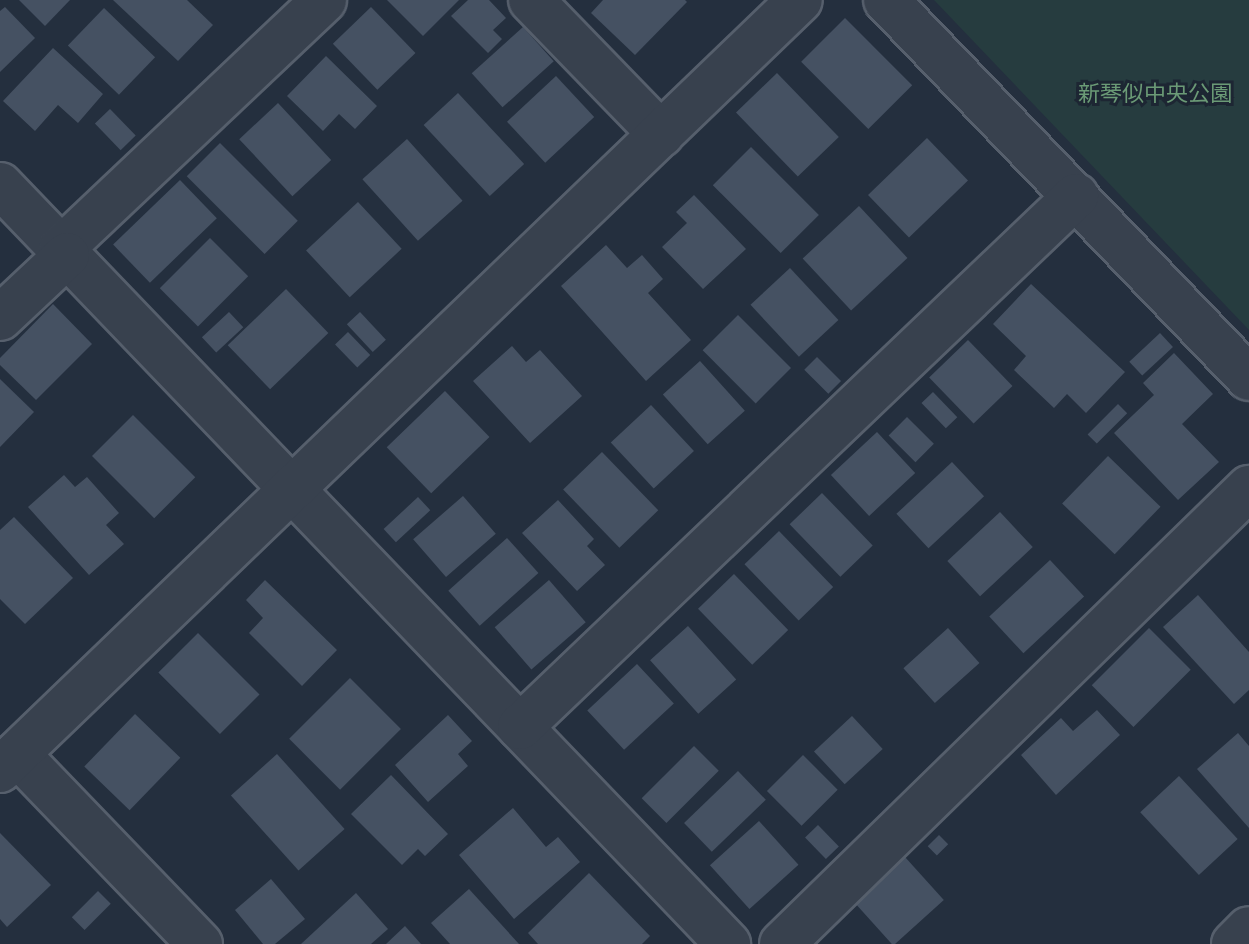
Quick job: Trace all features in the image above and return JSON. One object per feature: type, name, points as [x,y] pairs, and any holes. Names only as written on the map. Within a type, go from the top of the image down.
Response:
[{"type":"street","points":[[0,318],[324,0]]},
{"type":"street","points":[[531,0],[661,134]]},
{"type":"street","points":[[200,944],[9,762],[800,0]]},
{"type":"street","points":[[886,0],[1249,378]]},
{"type":"street","points":[[0,185],[728,944]]},
{"type":"street","points":[[520,727],[1076,196]]},
{"type":"street","points":[[782,944],[1249,488]]},
{"type":"street","points":[[1234,944],[1249,929]]},
{"type":"green space","name":"新琴似中央公園","points":[[934,0],[1249,0],[1249,330]]},
{"type":"building","points":[[19,0],[70,0],[45,26]]},
{"type":"building","points":[[113,0],[187,0],[213,25],[178,61]]},
{"type":"building","points":[[387,0],[459,0],[423,36]]},
{"type":"building","points":[[468,0],[489,0],[506,18],[493,30],[502,39],[488,53],[451,16]]},
{"type":"building","points":[[603,0],[687,2],[635,55],[591,13]]},
{"type":"building","points":[[5,7],[35,38],[0,72],[0,11]]},
{"type":"building","points":[[371,7],[415,53],[377,90],[333,44]]},
{"type":"building","points":[[104,8],[155,57],[119,95],[68,45]]},
{"type":"building","points":[[845,18],[912,85],[868,129],[801,62]]},
{"type":"building","points":[[523,27],[554,61],[503,107],[472,73]]},
{"type":"building","points":[[53,48],[103,94],[78,123],[58,105],[35,131],[3,101]]},
{"type":"building","points":[[326,56],[377,106],[355,129],[339,114],[323,131],[287,96]]},
{"type":"building","points":[[777,73],[839,137],[798,177],[736,113]]},
{"type":"building","points":[[556,76],[594,117],[545,163],[507,122]]},
{"type":"building","points":[[458,93],[524,164],[490,196],[424,125]]},
{"type":"building","points":[[278,103],[331,160],[292,196],[239,139]]},
{"type":"building","points":[[110,109],[136,136],[121,150],[95,124]]},
{"type":"building","points":[[927,138],[968,180],[909,237],[868,195]]},
{"type":"building","points":[[407,139],[463,201],[418,241],[362,179]]},
{"type":"building","points":[[220,143],[298,221],[265,254],[187,176]]},
{"type":"building","points":[[751,147],[819,215],[781,253],[713,185]]},
{"type":"building","points":[[180,180],[217,218],[150,283],[113,245]]},
{"type":"building","points":[[694,195],[746,249],[703,289],[662,247],[687,223],[676,212]]},
{"type":"building","points":[[358,202],[402,249],[350,297],[306,250]]},
{"type":"building","points":[[859,206],[907,258],[851,310],[803,259]]},
{"type":"building","points":[[210,238],[248,276],[198,326],[160,288]]},
{"type":"building","points":[[606,245],[627,268],[642,255],[663,279],[648,293],[691,340],[646,381],[561,286]]},
{"type":"building","points":[[790,268],[838,320],[799,357],[751,305]]},
{"type":"building","points":[[1031,284],[1125,372],[1086,413],[1067,394],[1054,408],[1014,370],[1026,356],[993,324]]},
{"type":"building","points":[[286,289],[328,333],[270,389],[228,345]]},
{"type":"building","points":[[53,304],[92,344],[36,400],[0,365],[0,358]]},
{"type":"building","points":[[229,312],[243,327],[216,353],[202,337]]},
{"type":"building","points":[[360,312],[386,340],[373,352],[347,324]]},
{"type":"building","points":[[738,315],[791,368],[756,403],[703,350]]},
{"type":"building","points":[[348,332],[370,355],[357,368],[335,345]]},
{"type":"building","points":[[1160,333],[1173,347],[1142,376],[1129,362]]},
{"type":"building","points":[[968,340],[1012,386],[974,424],[929,378]]},
{"type":"building","points":[[512,346],[526,362],[540,350],[582,396],[530,443],[473,381]]},
{"type":"building","points":[[1174,353],[1213,394],[1182,424],[1219,462],[1178,500],[1114,433],[1154,395],[1143,383]]},
{"type":"building","points":[[817,357],[841,381],[828,394],[804,370]]},
{"type":"building","points":[[700,361],[745,411],[708,444],[663,394]]},
{"type":"building","points":[[0,379],[34,412],[0,447]]},
{"type":"building","points":[[445,391],[489,437],[431,493],[387,447]]},
{"type":"building","points":[[933,392],[957,417],[946,428],[921,403]]},
{"type":"building","points":[[1118,404],[1127,413],[1097,444],[1088,434]]},
{"type":"building","points":[[651,405],[694,451],[654,489],[611,443]]},
{"type":"building","points":[[133,415],[195,477],[154,518],[92,456]]},
{"type":"building","points":[[907,417],[934,444],[915,462],[889,435]]},
{"type":"building","points":[[877,432],[915,473],[869,516],[831,475]]},
{"type":"building","points":[[602,452],[658,510],[619,548],[563,490]]},
{"type":"building","points":[[1108,456],[1161,507],[1115,554],[1062,503]]},
{"type":"building","points":[[952,462],[984,496],[928,548],[896,514]]},
{"type":"building","points":[[64,475],[75,487],[87,477],[119,513],[106,525],[124,544],[89,575],[28,507]]},
{"type":"building","points":[[822,493],[873,546],[840,577],[790,524]]},
{"type":"building","points":[[463,496],[496,534],[446,577],[413,539]]},
{"type":"building","points":[[418,497],[430,510],[396,542],[384,529]]},
{"type":"building","points":[[558,500],[594,539],[587,546],[605,565],[577,591],[522,533]]},
{"type":"building","points":[[1000,512],[1033,547],[980,596],[947,561]]},
{"type":"building","points":[[14,517],[73,578],[25,624],[0,599],[0,530]]},
{"type":"building","points":[[779,531],[833,587],[799,620],[744,564]]},
{"type":"building","points":[[507,538],[538,573],[480,626],[448,591]]},
{"type":"building","points":[[1050,560],[1084,597],[1023,653],[989,617]]},
{"type":"building","points":[[734,574],[788,630],[752,665],[698,609]]},
{"type":"building","points":[[265,580],[337,650],[302,686],[249,633],[263,618],[246,600]]},
{"type":"building","points":[[549,580],[586,622],[531,669],[495,627]]},
{"type":"building","points":[[1198,595],[1249,652],[1249,690],[1234,704],[1163,627]]},
{"type":"building","points":[[688,626],[736,680],[698,714],[650,660]]},
{"type":"building","points":[[948,628],[979,663],[935,703],[903,668]]},
{"type":"building","points":[[1149,628],[1191,670],[1133,727],[1092,685]]},
{"type":"building","points":[[198,633],[260,695],[220,734],[158,673]]},
{"type":"building","points":[[637,664],[674,703],[624,750],[587,710]]},
{"type":"building","points":[[350,678],[401,729],[340,790],[289,739]]},
{"type":"building","points":[[1097,710],[1120,735],[1056,795],[1021,755],[1061,718],[1073,731]]},
{"type":"building","points":[[135,714],[180,758],[130,810],[84,767]]},
{"type":"building","points":[[448,715],[472,741],[458,754],[468,766],[428,802],[395,765]]},
{"type":"building","points":[[852,716],[883,749],[845,784],[814,751]]},
{"type":"building","points":[[1238,733],[1249,746],[1249,828],[1197,769]]},
{"type":"building","points":[[694,746],[719,771],[666,823],[642,798]]},
{"type":"building","points":[[277,754],[345,829],[299,871],[231,795]]},
{"type":"building","points":[[803,755],[838,790],[802,826],[767,791]]},
{"type":"building","points":[[738,771],[766,800],[712,852],[684,823]]},
{"type":"building","points":[[391,775],[448,834],[425,856],[418,849],[402,865],[351,814]]},
{"type":"building","points":[[1179,776],[1238,839],[1199,875],[1140,812]]},
{"type":"building","points":[[513,808],[546,847],[558,837],[580,862],[514,919],[459,855]]},
{"type":"building","points":[[759,821],[798,865],[749,909],[710,865]]},
{"type":"building","points":[[818,825],[839,847],[826,859],[805,838]]},
{"type":"building","points":[[0,833],[51,885],[7,927],[0,919]]},
{"type":"building","points":[[939,835],[948,844],[937,856],[928,846]]},
{"type":"building","points":[[905,857],[944,900],[895,944],[854,903]]},
{"type":"building","points":[[589,873],[650,936],[642,944],[538,944],[528,933]]},
{"type":"building","points":[[271,879],[305,919],[275,944],[263,944],[235,910]]},
{"type":"building","points":[[469,889],[519,944],[450,944],[431,923]]},
{"type":"building","points":[[98,891],[111,904],[85,930],[72,917]]},
{"type":"building","points":[[356,893],[388,929],[371,944],[301,944]]},
{"type":"building","points":[[405,926],[421,944],[386,944]]}]
